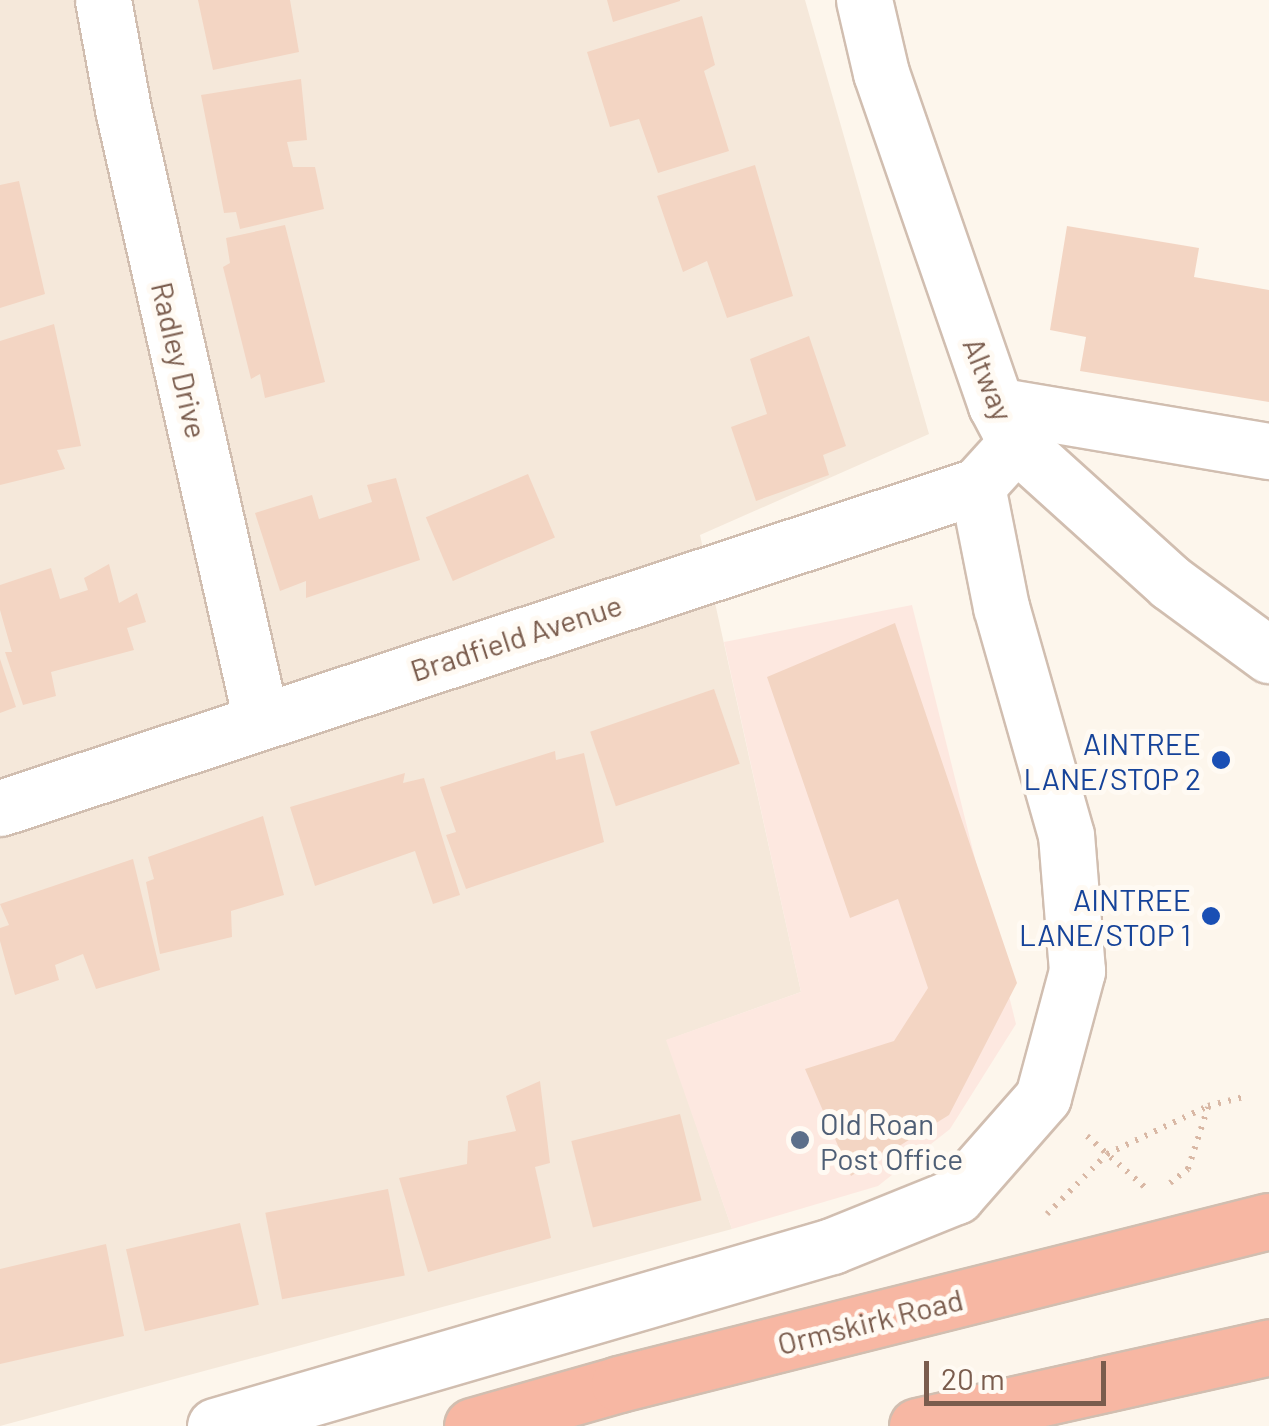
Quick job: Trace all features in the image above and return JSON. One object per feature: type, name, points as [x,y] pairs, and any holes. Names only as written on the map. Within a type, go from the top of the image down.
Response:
[{"type":"highway","name":"Ormskirk Road","points":[[472,1426],[620,1384],[1269,1220]]},
{"type":"highway","points":[[917,1426],[1269,1347]]},
{"type":"street","name":"Radley Drive","points":[[103,0],[123,110],[260,720]]},
{"type":"street","name":"Altway","points":[[864,0],[881,74],[1006,424],[1171,583],[1269,655]]},
{"type":"street","name":"Bradfield Avenue","points":[[0,808],[977,486],[1006,424]]},
{"type":"street","points":[[1006,424],[1269,451]]},
{"type":"street","points":[[215,1426],[832,1246],[956,1196],[1043,1097],[1076,970],[1066,835],[1001,606],[977,486]]},
{"type":"path","points":[[1107,1154],[1208,1106],[1248,1096]]},
{"type":"path","points":[[1043,1097],[1154,1195],[1188,1169],[1208,1106]]},
{"type":"shaded area","points":[[0,0],[805,0],[929,434],[700,535],[801,992],[667,1040],[732,1229],[0,1426]]},
{"type":"shaded area","points":[[912,605],[1016,1024],[950,1129],[878,1186],[732,1229],[666,1040],[801,992],[724,642]]},
{"type":"building","points":[[198,0],[290,0],[299,52],[213,70]]},
{"type":"building","points":[[607,0],[680,0],[680,1],[613,22]]},
{"type":"building","points":[[702,16],[715,65],[704,71],[729,151],[658,173],[639,119],[610,127],[587,52]]},
{"type":"building","points":[[301,79],[307,140],[287,142],[293,167],[315,167],[324,209],[240,229],[236,212],[224,213],[201,95]]},
{"type":"building","points":[[755,165],[793,296],[727,318],[707,261],[683,272],[657,196]]},
{"type":"building","points":[[19,181],[45,294],[0,308],[0,185]]},
{"type":"building","points":[[285,225],[325,382],[265,398],[260,374],[251,379],[223,267],[230,263],[226,238]]},
{"type":"building","points":[[1067,226],[1199,248],[1194,277],[1269,290],[1269,402],[1080,371],[1086,337],[1050,330]]},
{"type":"building","points":[[54,324],[81,446],[57,450],[65,469],[0,485],[0,341]]},
{"type":"building","points":[[809,336],[846,446],[823,455],[829,475],[756,501],[731,427],[767,414],[750,359]]},
{"type":"building","points":[[528,474],[555,538],[453,581],[426,517]]},
{"type":"building","points":[[396,478],[420,560],[306,598],[306,581],[280,591],[255,513],[312,495],[319,519],[372,502],[367,485]]},
{"type":"building","points":[[109,564],[119,603],[137,593],[146,622],[127,628],[134,650],[51,672],[56,696],[23,705],[5,652],[12,652],[0,610],[0,585],[51,568],[60,599],[88,590],[84,578]]},
{"type":"building","points":[[895,623],[1017,983],[949,1115],[851,1176],[805,1069],[894,1041],[928,988],[898,899],[850,918],[767,677]]},
{"type":"building","points":[[0,659],[16,707],[0,713]]},
{"type":"building","points":[[714,689],[740,764],[616,806],[590,732]]},
{"type":"building","points":[[555,751],[556,760],[584,753],[604,842],[466,889],[446,835],[456,832],[440,787]]},
{"type":"building","points":[[405,773],[403,783],[424,778],[460,895],[433,904],[415,851],[315,886],[290,807]]},
{"type":"building","points":[[263,816],[284,895],[231,911],[232,937],[160,954],[146,882],[154,879],[148,857]]},
{"type":"building","points":[[133,859],[160,970],[96,989],[83,954],[55,965],[59,980],[15,995],[0,941],[0,928],[9,925],[0,904]]},
{"type":"building","points":[[540,1081],[550,1163],[535,1167],[551,1238],[428,1272],[399,1178],[467,1164],[468,1141],[516,1131],[506,1096]]},
{"type":"building","points":[[680,1114],[702,1200],[593,1227],[571,1141]]},
{"type":"building","points":[[388,1189],[405,1275],[282,1299],[265,1213]]},
{"type":"building","points":[[240,1223],[259,1305],[145,1331],[126,1249]]},
{"type":"building","points":[[106,1244],[124,1336],[0,1364],[0,1269]]},
{"type":"place","name":"AINTREE LANE/STOP 2","points":[[1221,760]]},
{"type":"place","name":"AINTREE LANE/STOP 1","points":[[1211,916]]},
{"type":"place","name":"Old Roan Post Office","points":[[800,1140]]}]
